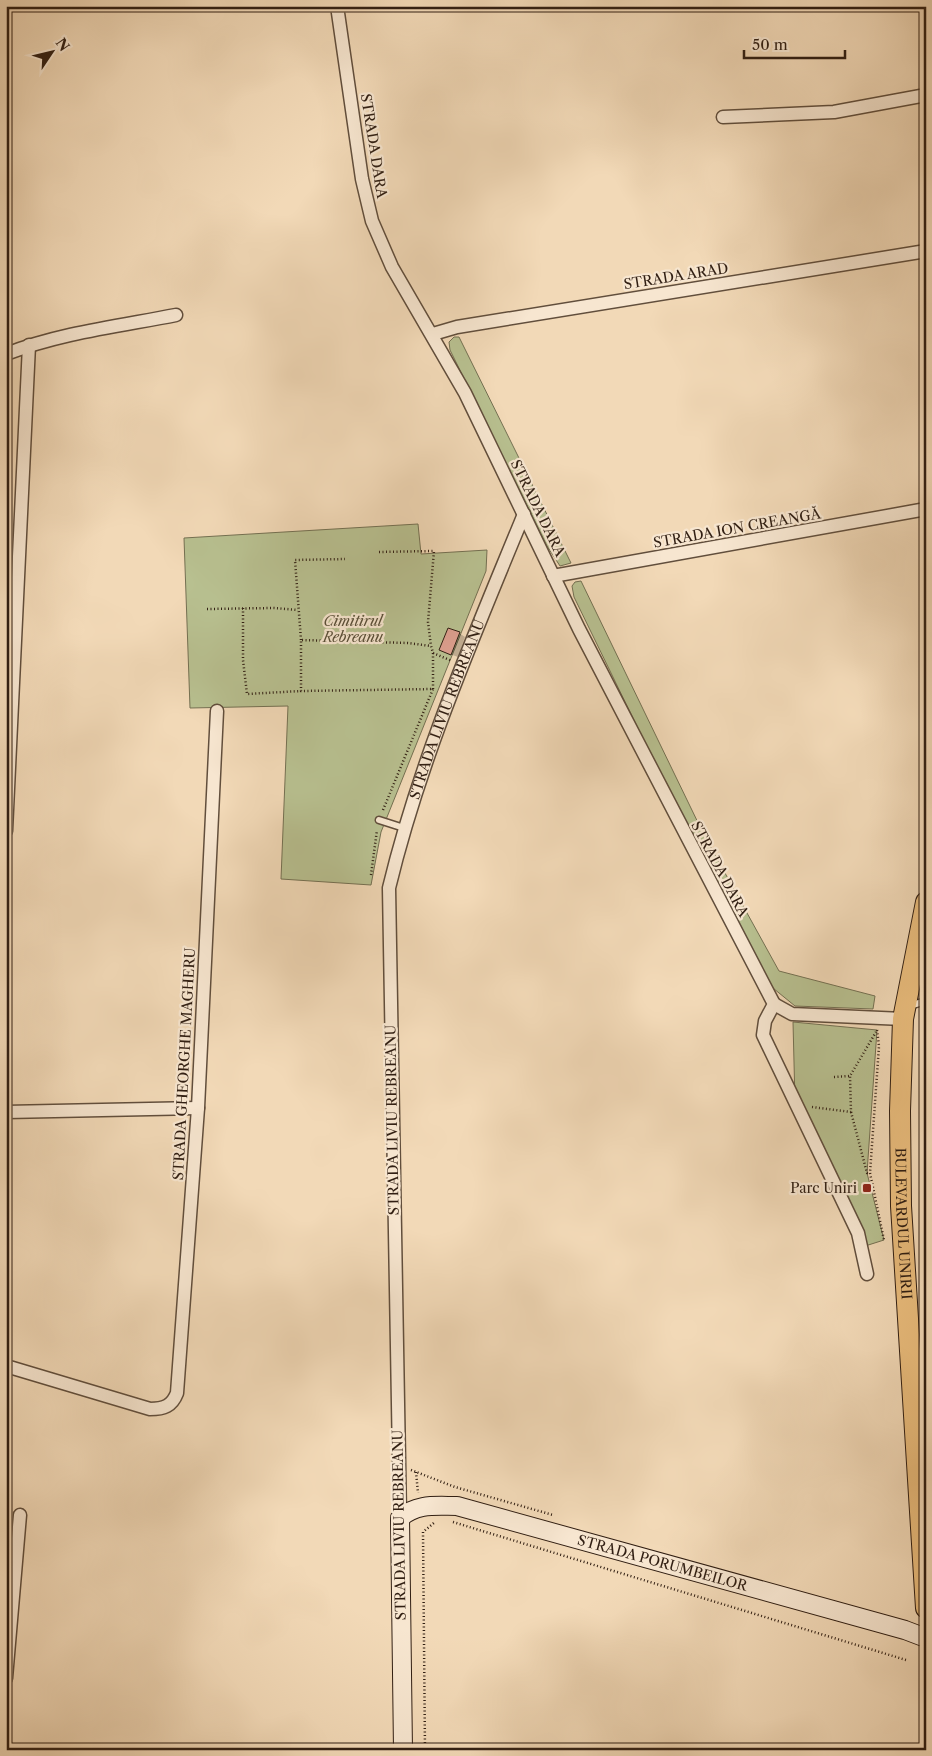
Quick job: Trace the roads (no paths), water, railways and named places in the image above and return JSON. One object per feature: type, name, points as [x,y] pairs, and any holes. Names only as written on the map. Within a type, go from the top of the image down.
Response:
[{"type":"main road","name":"BULEVARDUL UNIRII","points":[[925,1603],[918,1366],[901,1196],[900,1111],[904,1013],[926,902]]},
{"type":"main road","name":"STRADA PORUMBEILOR","points":[[400,1518],[409,1510],[420,1506],[457,1506],[905,1630],[926,1638]]},
{"type":"main road","name":"STRADA LIVIU REBREANU","points":[[400,1518],[402,1750]]},
{"type":"street","name":"STRADA DARA","points":[[337,6],[362,179],[372,221],[392,267],[433,334],[465,393],[660,788],[774,1004]]},
{"type":"street","points":[[723,118],[834,112],[926,95]]},
{"type":"street","name":"STRADA ARAD","points":[[433,334],[457,327],[926,251]]},
{"type":"street","points":[[6,354],[29,345],[176,315]]},
{"type":"street","points":[[6,831],[29,345]]},
{"type":"street","name":"STRADA ION CREANGĂ","points":[[554,576],[926,509]]},
{"type":"street","name":"STRADA LIVIU REBREANU","points":[[400,1518],[388,929],[389,888],[404,828],[462,666],[524,514]]},
{"type":"street","name":"STRADA GHEORGHE MAGHERU","points":[[6,1366],[150,1409],[160,1410],[174,1401],[177,1393],[198,1108],[217,710]]},
{"type":"street","points":[[867,1274],[858,1233],[763,1035],[764,1021],[774,1004],[792,1014],[904,1013]]},
{"type":"street","points":[[6,1112],[198,1108]]},
{"type":"street","points":[[6,1678],[20,1515]]},
{"type":"lane","points":[[378,820],[404,828]]},
{"type":"lane","points":[[904,1013],[926,1002]]},
{"type":"place","name":"Parc Uniri","points":[[867,1188]]},
{"type":"park label","name":"Cimitirul Rebreanu","points":[[353,630]]}]
